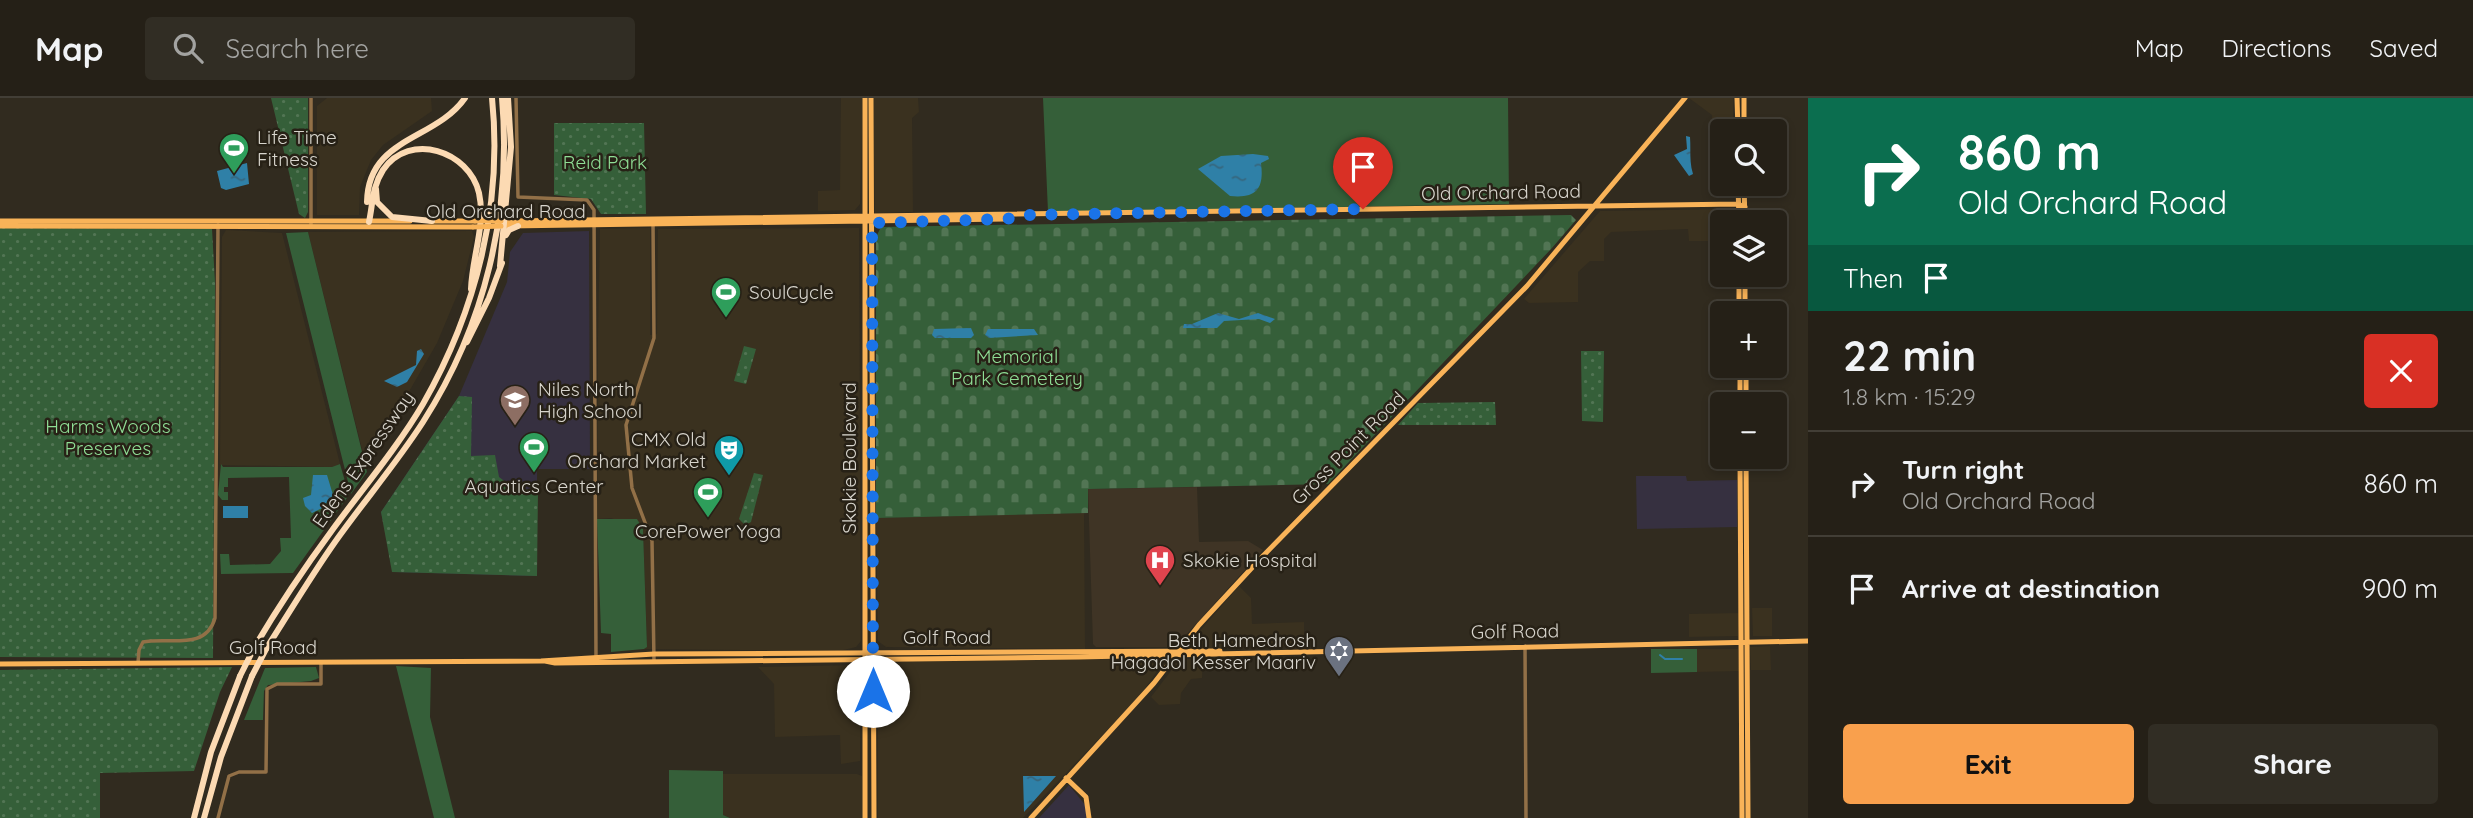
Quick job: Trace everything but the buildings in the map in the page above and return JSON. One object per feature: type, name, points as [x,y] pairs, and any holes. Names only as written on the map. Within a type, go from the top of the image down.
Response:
[{"type":"highway","points":[[369,222],[368,189],[381,161],[392,149],[453,113],[465,98]]},
{"type":"highway","name":"Edens Expressway","points":[[194,818],[211,752],[240,676],[254,648],[280,604],[426,397],[470,298],[483,253],[493,184],[492,98]]},
{"type":"highway","name":"Edens Expressway","points":[[204,818],[221,757],[252,676],[266,649],[335,543],[423,422],[461,350],[489,274],[495,242],[503,175],[502,98]]},
{"type":"highway","points":[[500,266],[511,147],[508,98]]},
{"type":"highway","points":[[369,222],[376,185],[388,165],[417,150],[433,149],[449,154],[471,172],[481,206],[470,298]]},
{"type":"highway","points":[[376,185],[377,202],[386,214],[432,221]]},
{"type":"highway","points":[[461,350],[471,336],[500,266],[507,232],[518,226]]},
{"type":"main road","name":"Skokie Boulevard","points":[[865,98],[865,818]]},
{"type":"main road","name":"Skokie Boulevard","points":[[871,98],[874,818]]},
{"type":"main road","name":"Gross Point Road","points":[[1031,818],[1150,689],[1177,652],[1260,559],[1510,304],[1685,98]]},
{"type":"main road","points":[[1737,98],[1738,119]]},
{"type":"main road","points":[[1744,98],[1744,119]]},
{"type":"main road","points":[[1741,196],[1744,210]]},
{"type":"main road","points":[[1742,210],[1743,196]]},
{"type":"main road","name":"Old Orchard Road","points":[[504,224],[518,226],[651,218],[1011,216],[1743,203]]},
{"type":"main road","name":"Old Orchard Road","points":[[0,223],[218,222],[311,225],[594,222],[654,225],[872,223],[1006,219],[1011,216]]},
{"type":"main road","name":"Old Orchard Road","points":[[311,225],[432,221],[474,224]]},
{"type":"main road","points":[[1740,469],[1748,818]]},
{"type":"main road","points":[[1742,818],[1746,469]]},
{"type":"main road","name":"Golf Road","points":[[0,664],[545,661],[1223,652],[1808,640]]},
{"type":"main road","points":[[1066,778],[1086,797],[1089,818]]},
{"type":"street","points":[[311,98],[311,225]]},
{"type":"street","points":[[516,98],[517,194],[527,200],[587,200],[593,205],[596,660]]},
{"type":"street","points":[[651,218],[654,225],[654,338],[626,425],[632,488],[652,541],[654,658]]},
{"type":"street","points":[[138,663],[139,650],[144,642],[197,640],[205,635],[215,622],[218,222]]},
{"type":"street","points":[[1525,646],[1526,818]]},
{"type":"street","points":[[218,818],[229,775],[266,772],[266,693],[269,687],[321,684],[321,662]]},
{"type":"shaded area","points":[[327,98],[431,98],[432,111],[383,145],[371,160],[360,187],[359,215],[317,215],[317,106]]},
{"type":"shaded area","points":[[841,98],[863,98],[860,204],[855,210],[818,211],[818,191],[840,190]]},
{"type":"shaded area","points":[[873,98],[918,98],[919,112],[912,118],[913,212],[875,213]]},
{"type":"shaded area","points":[[1689,98],[1733,98],[1733,119],[1712,119],[1712,115]]},
{"type":"shaded area","points":[[1732,209],[1732,210],[1710,210],[1710,241],[1689,241],[1688,229],[1611,232],[1604,239],[1604,261],[1590,261],[1578,272],[1578,302],[1529,303],[1524,299],[1600,211]]},
{"type":"shaded area","points":[[650,228],[650,335],[657,334],[658,229],[859,228],[861,641],[856,647],[839,651],[644,649],[647,646],[643,529],[611,518],[597,519],[598,336],[600,229]]},
{"type":"shaded area","points":[[226,230],[282,233],[340,464],[333,467],[220,465],[222,237]]},
{"type":"shaded area","points":[[472,231],[474,237],[463,281],[437,343],[407,395],[363,453],[308,232]]},
{"type":"shaded area","name":"Niles North High School","points":[[589,231],[590,469],[537,469],[537,576],[394,572],[381,512],[459,396],[507,282],[510,252],[523,233]]},
{"type":"shaded area","points":[[1636,476],[1686,476],[1687,481],[1737,480],[1737,527],[1637,529]]},
{"type":"shaded area","name":"Skokie Hospital","points":[[1197,487],[1199,542],[1248,541],[1263,550],[1175,647],[1096,647],[1093,644],[1088,489]]},
{"type":"shaded area","points":[[1084,513],[1085,649],[886,647],[878,641],[876,518]]},
{"type":"shaded area","points":[[1239,586],[1251,598],[1252,624],[1304,622],[1304,646],[1185,648]]},
{"type":"shaded area","points":[[1752,608],[1772,608],[1772,636],[1753,636]]},
{"type":"shaded area","points":[[1740,613],[1738,636],[1689,637],[1689,614]]},
{"type":"shaded area","points":[[1770,646],[1771,670],[1751,670],[1750,647]]},
{"type":"shaded area","points":[[1697,649],[1738,649],[1739,671],[1697,672]]},
{"type":"shaded area","points":[[1161,658],[1162,664],[1139,697],[1023,818],[878,818],[878,670],[883,665],[908,661]]},
{"type":"shaded area","points":[[1180,659],[1203,659],[1202,678],[1191,679],[1181,693],[1180,704],[1159,705],[1151,697]]},
{"type":"shaded area","points":[[860,665],[860,761],[841,764],[840,735],[775,737],[774,684],[758,667]]},
{"type":"shaded area","points":[[723,774],[857,774],[862,776],[862,818],[730,818],[723,815]]},
{"type":"shaded area","points":[[1069,785],[1086,806],[1086,818],[1039,818]]},
{"type":"green space","points":[[271,98],[308,98],[308,212],[305,218],[299,214]]},
{"type":"green space","points":[[1043,98],[1508,98],[1509,204],[1048,212]]},
{"type":"green space","name":"Reid Park","points":[[554,123],[644,123],[646,214],[601,214],[591,199],[554,195]]},
{"type":"green space","name":"Memorial Park Cemetery","points":[[1571,215],[1576,220],[1552,248],[1328,484],[1088,489],[1088,513],[876,518],[876,237],[881,227]]},
{"type":"green space","name":"Harms Woods Preserves","points":[[0,228],[212,229],[215,283],[213,658],[0,657]]},
{"type":"green space","points":[[308,232],[367,472],[351,494],[286,233]]},
{"type":"green space","points":[[744,346],[756,349],[746,384],[734,381]]},
{"type":"green space","points":[[1581,351],[1604,351],[1603,422],[1582,421]]},
{"type":"green space","points":[[459,396],[472,397],[471,456],[495,455],[499,477],[515,489],[538,490],[537,576],[392,572],[381,512]]},
{"type":"green space","points":[[1495,402],[1496,425],[1398,425],[1418,403]]},
{"type":"green space","points":[[221,464],[223,467],[332,467],[340,464],[349,495],[293,573],[221,574],[220,554],[229,554],[230,565],[270,564],[281,551],[280,538],[291,538],[289,477],[228,478],[228,487],[224,487],[224,492],[228,492],[228,500],[222,500],[218,495]]},
{"type":"green space","points":[[754,473],[763,475],[751,522],[745,525],[739,519]]},
{"type":"green space","points":[[597,519],[637,519],[643,529],[647,647],[644,649],[611,652],[611,634],[601,633]]},
{"type":"green space","points":[[1651,649],[1697,649],[1697,672],[1651,673]]},
{"type":"green space","points":[[396,666],[431,668],[430,717],[455,818],[434,818]]},
{"type":"green space","points":[[232,667],[220,692],[194,771],[100,773],[100,818],[0,818],[0,670]]},
{"type":"green space","points":[[316,667],[319,678],[268,685],[264,691],[263,720],[244,720],[265,668]]},
{"type":"green space","points":[[669,770],[723,771],[723,815],[730,818],[669,818]]},
{"type":"water","points":[[1686,136],[1690,137],[1693,174],[1689,176],[1674,155],[1687,149]]},
{"type":"water","points":[[1221,156],[1268,156],[1269,159],[1261,163],[1261,179],[1257,190],[1247,195],[1230,196],[1198,169]]},
{"type":"water","name":"Life Time Fitness","points":[[247,163],[249,184],[226,190],[221,188],[217,171]]},
{"type":"water","points":[[1218,313],[1239,319],[1258,313],[1275,319],[1270,323],[1259,319],[1224,321],[1217,328],[1183,328],[1184,324],[1192,324]]},
{"type":"water","points":[[971,328],[974,335],[971,338],[935,338],[932,335],[934,329]]},
{"type":"water","points":[[988,329],[1034,329],[1038,335],[989,338],[985,335]]},
{"type":"water","points":[[421,349],[424,354],[407,382],[397,387],[384,381],[416,365],[417,351]]},
{"type":"water","points":[[313,475],[327,475],[333,495],[322,508],[312,513],[305,506],[303,498],[311,495]]},
{"type":"water","points":[[223,506],[248,506],[248,518],[223,518]]},
{"type":"water","points":[[1023,776],[1056,776],[1024,812]]},
{"type":"waterway","points":[[1660,655],[1665,659],[1682,659]]},
{"type":"place","name":"Life Time Fitness","points":[[234,175]]},
{"type":"place","name":"SoulCycle","points":[[726,319]]},
{"type":"place","name":"Niles North High School","points":[[515,427]]},
{"type":"place","name":"Aquatics Center","points":[[534,474]]},
{"type":"place","name":"CMX Old Orchard Market","points":[[729,477]]},
{"type":"place","name":"CorePower Yoga","points":[[708,519]]},
{"type":"place","name":"Skokie Hospital","points":[[1160,587]]},
{"type":"place","name":"Beth Hamedrosh Hagadol Kesser Maariv","points":[[1339,678]]},
{"type":"route","points":[[873,691],[872,223],[1006,219],[1024,215],[1363,209]]}]
